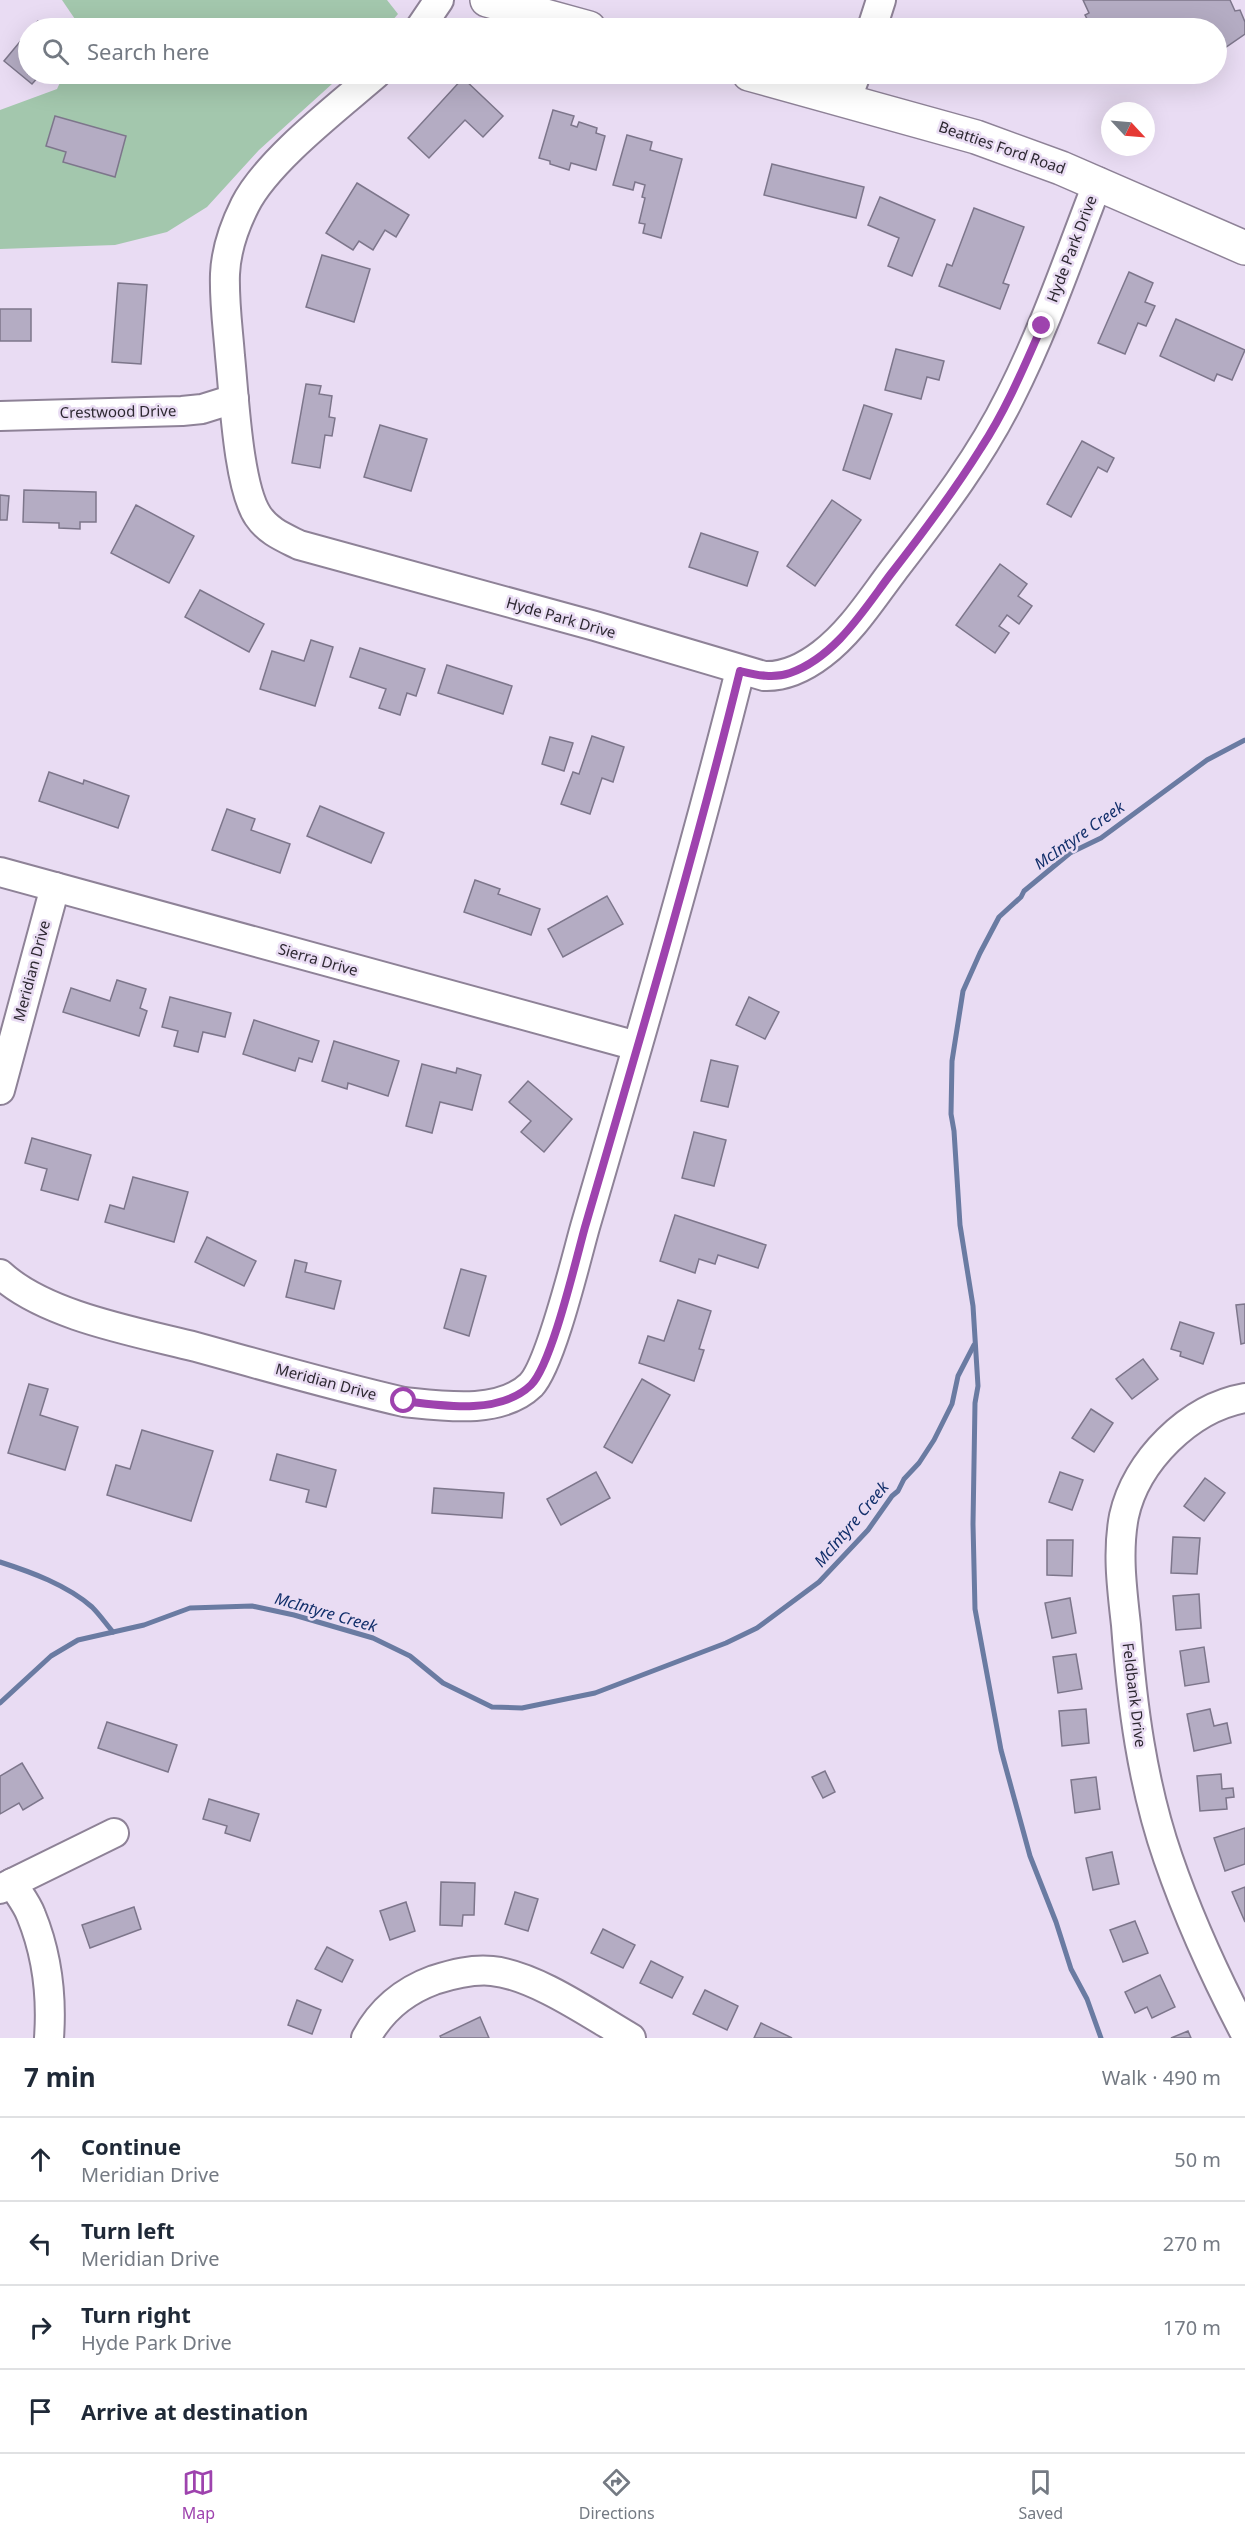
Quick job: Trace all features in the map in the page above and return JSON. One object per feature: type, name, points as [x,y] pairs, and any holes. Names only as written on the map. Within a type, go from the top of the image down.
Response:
[{"type":"main road","points":[[487,0],[553,18]]},
{"type":"main road","name":"Beatties Ford Road","points":[[827,84],[851,87],[975,137],[1098,182],[1245,248]]},
{"type":"street","points":[[427,18],[439,0]]},
{"type":"street","points":[[875,18],[881,0]]},
{"type":"street","name":"Hyde Park Drive","points":[[365,84],[286,154],[246,202],[233,230],[225,273],[234,399],[244,479],[257,516],[278,535],[322,551],[595,626],[740,671],[764,676],[789,673],[822,654],[840,639],[945,503],[982,447],[1010,398],[1042,326],[1098,182]]},
{"type":"street","name":"Crestwood Drive","points":[[0,416],[182,411],[202,409],[234,399]]},
{"type":"street","name":"Meridian Drive","points":[[0,1274],[26,1294],[59,1308],[108,1324],[359,1391],[441,1406],[476,1405],[518,1395],[532,1383],[543,1363],[558,1320],[637,1047],[740,671]]},
{"type":"street","name":"Sierra Drive","points":[[0,872],[637,1047]]},
{"type":"street","name":"Meridian Drive","points":[[0,1090],[55,887]]},
{"type":"street","name":"Feldbank Drive","points":[[1245,1398],[1215,1408],[1193,1420],[1174,1435],[1153,1458],[1139,1478],[1125,1515],[1121,1537],[1121,1572],[1130,1672],[1147,1785],[1167,1855],[1189,1918],[1245,2033]]},
{"type":"street","points":[[49,2038],[51,2008],[44,1958],[31,1914],[6,1886],[114,1833]]},
{"type":"street","points":[[366,2038],[376,2020],[397,1999],[420,1985],[469,1971],[492,1971],[515,1975],[535,1984],[631,2038]]},
{"type":"green space","points":[[62,0],[387,0],[398,14],[395,18],[74,18]]},
{"type":"green space","points":[[59,84],[332,84],[259,150],[207,207],[167,232],[115,245],[0,249],[0,110],[57,89]]},
{"type":"building","points":[[1083,0],[1230,0],[1235,11],[1240,10],[1245,22],[1245,34],[1227,46],[1227,18],[1087,18],[1085,15],[1089,13]]},
{"type":"building","points":[[18,44],[18,72],[4,61]]},
{"type":"building","points":[[458,84],[469,84],[503,116],[483,137],[465,120],[429,158],[408,138]]},
{"type":"building","points":[[553,110],[574,116],[571,125],[577,127],[579,122],[597,128],[596,133],[605,136],[596,170],[571,163],[569,170],[539,158]]},
{"type":"building","points":[[55,116],[126,136],[115,177],[63,162],[66,152],[46,146]]},
{"type":"building","points":[[627,135],[652,142],[650,150],[682,159],[661,238],[643,233],[645,224],[639,223],[645,198],[642,197],[645,185],[635,182],[633,190],[613,185]]},
{"type":"building","points":[[772,164],[864,187],[856,218],[764,195]]},
{"type":"building","points":[[357,183],[409,215],[396,237],[385,230],[373,250],[359,241],[353,250],[326,233]]},
{"type":"building","points":[[880,197],[935,220],[912,276],[888,266],[899,238],[868,225]]},
{"type":"building","points":[[974,208],[1024,227],[1003,283],[1009,285],[1000,309],[939,286],[947,264],[952,266]]},
{"type":"building","points":[[322,255],[370,269],[354,322],[306,307]]},
{"type":"building","points":[[1129,272],[1153,283],[1145,302],[1155,306],[1146,326],[1138,323],[1125,354],[1098,343]]},
{"type":"building","points":[[118,283],[147,285],[141,364],[112,362]]},
{"type":"building","points":[[0,309],[31,309],[31,341],[0,341]]},
{"type":"building","points":[[1176,319],[1245,350],[1232,380],[1217,374],[1214,381],[1160,356]]},
{"type":"building","points":[[896,349],[944,361],[939,380],[927,377],[921,399],[885,390]]},
{"type":"building","points":[[306,384],[321,386],[319,394],[332,396],[329,417],[335,418],[332,436],[325,435],[320,468],[292,463]]},
{"type":"building","points":[[864,405],[892,414],[870,479],[843,470]]},
{"type":"building","points":[[380,425],[427,439],[411,491],[364,477]]},
{"type":"building","points":[[1082,441],[1114,458],[1107,472],[1098,467],[1071,517],[1047,504]]},
{"type":"building","points":[[24,490],[96,492],[96,522],[80,522],[80,529],[59,528],[59,523],[23,522]]},
{"type":"building","points":[[0,495],[9,496],[7,520],[0,520]]},
{"type":"building","points":[[832,500],[861,520],[815,586],[787,566]]},
{"type":"building","points":[[136,505],[194,536],[169,583],[111,553]]},
{"type":"building","points":[[701,533],[758,552],[747,586],[689,567]]},
{"type":"building","points":[[1000,564],[1027,584],[1018,596],[1032,606],[1019,624],[1007,615],[999,626],[1009,633],[995,653],[956,625]]},
{"type":"building","points":[[200,590],[264,624],[249,652],[185,617]]},
{"type":"building","points":[[311,640],[333,647],[315,706],[260,689],[272,651],[304,661]]},
{"type":"building","points":[[360,648],[425,669],[416,696],[407,693],[400,715],[379,708],[386,689],[350,677]]},
{"type":"building","points":[[447,665],[512,686],[503,714],[438,693]]},
{"type":"building","points":[[592,736],[624,747],[613,782],[602,778],[590,814],[561,804],[573,772],[579,774]]},
{"type":"building","points":[[550,737],[573,743],[564,771],[542,764]]},
{"type":"building","points":[[49,772],[83,784],[84,780],[129,796],[118,828],[39,801]]},
{"type":"building","points":[[320,806],[384,833],[371,863],[307,836]]},
{"type":"building","points":[[227,809],[255,819],[251,830],[290,844],[280,873],[212,850]]},
{"type":"building","points":[[475,880],[500,889],[498,894],[540,909],[531,935],[464,912]]},
{"type":"building","points":[[607,896],[623,924],[563,957],[548,929]]},
{"type":"building","points":[[117,980],[146,989],[140,1008],[147,1011],[139,1036],[63,1012],[71,988],[110,1001]]},
{"type":"building","points":[[170,997],[231,1013],[225,1037],[203,1032],[198,1052],[174,1046],[178,1031],[162,1027]]},
{"type":"building","points":[[749,997],[779,1012],[765,1039],[736,1025]]},
{"type":"building","points":[[254,1020],[319,1041],[312,1062],[299,1058],[295,1071],[243,1054]]},
{"type":"building","points":[[334,1041],[399,1061],[388,1096],[348,1083],[347,1089],[322,1081]]},
{"type":"building","points":[[711,1060],[738,1066],[728,1107],[701,1101]]},
{"type":"building","points":[[422,1064],[456,1073],[457,1068],[481,1075],[472,1110],[440,1102],[432,1133],[406,1126]]},
{"type":"building","points":[[528,1081],[572,1119],[544,1152],[521,1132],[531,1121],[509,1102]]},
{"type":"building","points":[[694,1132],[726,1140],[714,1186],[682,1178]]},
{"type":"building","points":[[32,1138],[91,1155],[78,1200],[41,1190],[47,1169],[25,1163]]},
{"type":"building","points":[[133,1177],[188,1192],[174,1242],[105,1222],[110,1205],[124,1209]]},
{"type":"building","points":[[675,1215],[766,1245],[758,1268],[718,1255],[715,1264],[699,1259],[695,1273],[660,1261]]},
{"type":"building","points":[[207,1237],[256,1261],[244,1286],[195,1262]]},
{"type":"building","points":[[295,1260],[307,1263],[305,1272],[341,1281],[334,1309],[286,1297]]},
{"type":"building","points":[[461,1269],[486,1276],[469,1336],[444,1328]]},
{"type":"building","points":[[678,1300],[711,1311],[699,1349],[704,1350],[694,1381],[639,1363],[648,1336],[664,1341]]},
{"type":"building","points":[[1245,1304],[1245,1343],[1241,1344],[1236,1305]]},
{"type":"building","points":[[1180,1322],[1214,1333],[1203,1364],[1180,1356],[1181,1352],[1171,1349]]},
{"type":"building","points":[[1143,1359],[1158,1379],[1132,1399],[1116,1379]]},
{"type":"building","points":[[642,1379],[670,1395],[632,1463],[604,1447]]},
{"type":"building","points":[[29,1384],[48,1389],[40,1415],[78,1427],[65,1470],[8,1453]]},
{"type":"building","points":[[1091,1409],[1113,1423],[1094,1452],[1072,1438]]},
{"type":"building","points":[[142,1430],[213,1451],[191,1521],[107,1495],[116,1465],[130,1469]]},
{"type":"building","points":[[277,1454],[336,1470],[326,1507],[306,1502],[309,1490],[270,1480]]},
{"type":"building","points":[[596,1472],[610,1498],[561,1525],[547,1499]]},
{"type":"building","points":[[1060,1472],[1083,1480],[1072,1510],[1049,1502]]},
{"type":"building","points":[[1205,1478],[1225,1493],[1204,1521],[1184,1506]]},
{"type":"building","points":[[434,1488],[504,1493],[502,1518],[432,1513]]},
{"type":"building","points":[[1173,1537],[1200,1538],[1197,1574],[1171,1573]]},
{"type":"building","points":[[1047,1540],[1073,1540],[1072,1576],[1047,1575]]},
{"type":"building","points":[[1199,1594],[1201,1628],[1176,1630],[1173,1596]]},
{"type":"building","points":[[1070,1598],[1076,1633],[1052,1638],[1045,1603]]},
{"type":"building","points":[[1204,1647],[1209,1682],[1185,1686],[1180,1651]]},
{"type":"building","points":[[1076,1654],[1082,1689],[1058,1693],[1053,1657]]},
{"type":"building","points":[[1086,1709],[1089,1743],[1062,1746],[1059,1711]]},
{"type":"building","points":[[1210,1709],[1214,1726],[1227,1723],[1231,1743],[1194,1751],[1187,1714]]},
{"type":"building","points":[[107,1722],[177,1745],[168,1772],[98,1748]]},
{"type":"building","points":[[22,1763],[43,1798],[23,1810],[19,1803],[0,1814],[0,1776]]},
{"type":"building","points":[[825,1771],[835,1792],[823,1798],[812,1777]]},
{"type":"building","points":[[1221,1774],[1222,1789],[1233,1788],[1234,1797],[1226,1798],[1227,1809],[1200,1811],[1197,1776]]},
{"type":"building","points":[[1096,1777],[1100,1809],[1075,1813],[1071,1780]]},
{"type":"building","points":[[209,1799],[259,1814],[250,1841],[225,1833],[227,1826],[203,1819]]},
{"type":"building","points":[[1245,1828],[1245,1864],[1225,1871],[1214,1838]]},
{"type":"building","points":[[1112,1852],[1119,1884],[1093,1890],[1086,1858]]},
{"type":"building","points":[[441,1882],[475,1883],[474,1915],[463,1915],[462,1926],[440,1925]]},
{"type":"building","points":[[1245,1887],[1245,1922],[1232,1892]]},
{"type":"building","points":[[515,1892],[538,1899],[528,1931],[505,1924]]},
{"type":"building","points":[[406,1902],[415,1931],[390,1940],[380,1911]]},
{"type":"building","points":[[134,1907],[141,1929],[90,1948],[82,1925]]},
{"type":"building","points":[[1135,1921],[1148,1953],[1123,1962],[1110,1930]]},
{"type":"building","points":[[603,1929],[635,1945],[623,1968],[591,1953]]},
{"type":"building","points":[[327,1947],[353,1960],[342,1982],[315,1969]]},
{"type":"building","points":[[651,1961],[683,1977],[672,1998],[640,1983]]},
{"type":"building","points":[[1160,1975],[1175,2007],[1152,2018],[1147,2007],[1135,2013],[1125,1992]]},
{"type":"building","points":[[705,1990],[738,2006],[727,2030],[693,2014]]},
{"type":"building","points":[[297,2000],[321,2010],[312,2034],[288,2025]]},
{"type":"building","points":[[480,2017],[489,2038],[441,2038],[440,2036]]},
{"type":"building","points":[[761,2023],[792,2038],[754,2038]]},
{"type":"building","points":[[1188,2031],[1191,2038],[1171,2038]]},
{"type":"waterway","name":"McIntyre Creek","points":[[1101,2038],[1087,1999],[1071,1969],[1056,1922],[1030,1856],[1001,1750],[975,1609],[973,1524],[975,1403],[978,1386],[973,1306],[960,1225],[951,1114],[952,1061],[963,991],[999,917],[1021,897],[1024,891],[1070,853],[1101,838],[1207,760],[1245,740]]},
{"type":"waterway","name":"McIntyre Creek","points":[[0,1703],[51,1656],[78,1640],[144,1625],[190,1608],[252,1606],[294,1615],[373,1638],[410,1656],[443,1683],[492,1707],[522,1708],[595,1693],[726,1643],[757,1628],[819,1582],[868,1530],[898,1491],[904,1479],[919,1463],[934,1440],[952,1404],[958,1376],[974,1345]]},
{"type":"waterway","points":[[0,1562],[36,1575],[71,1592],[92,1607],[113,1632]]},
{"type":"route","points":[[404,1401],[441,1406],[498,1402],[518,1395],[532,1383],[543,1363],[558,1320],[637,1047],[740,671],[764,676],[789,673],[808,664],[840,639],[945,503],[982,447],[1010,398],[1042,326]]}]
